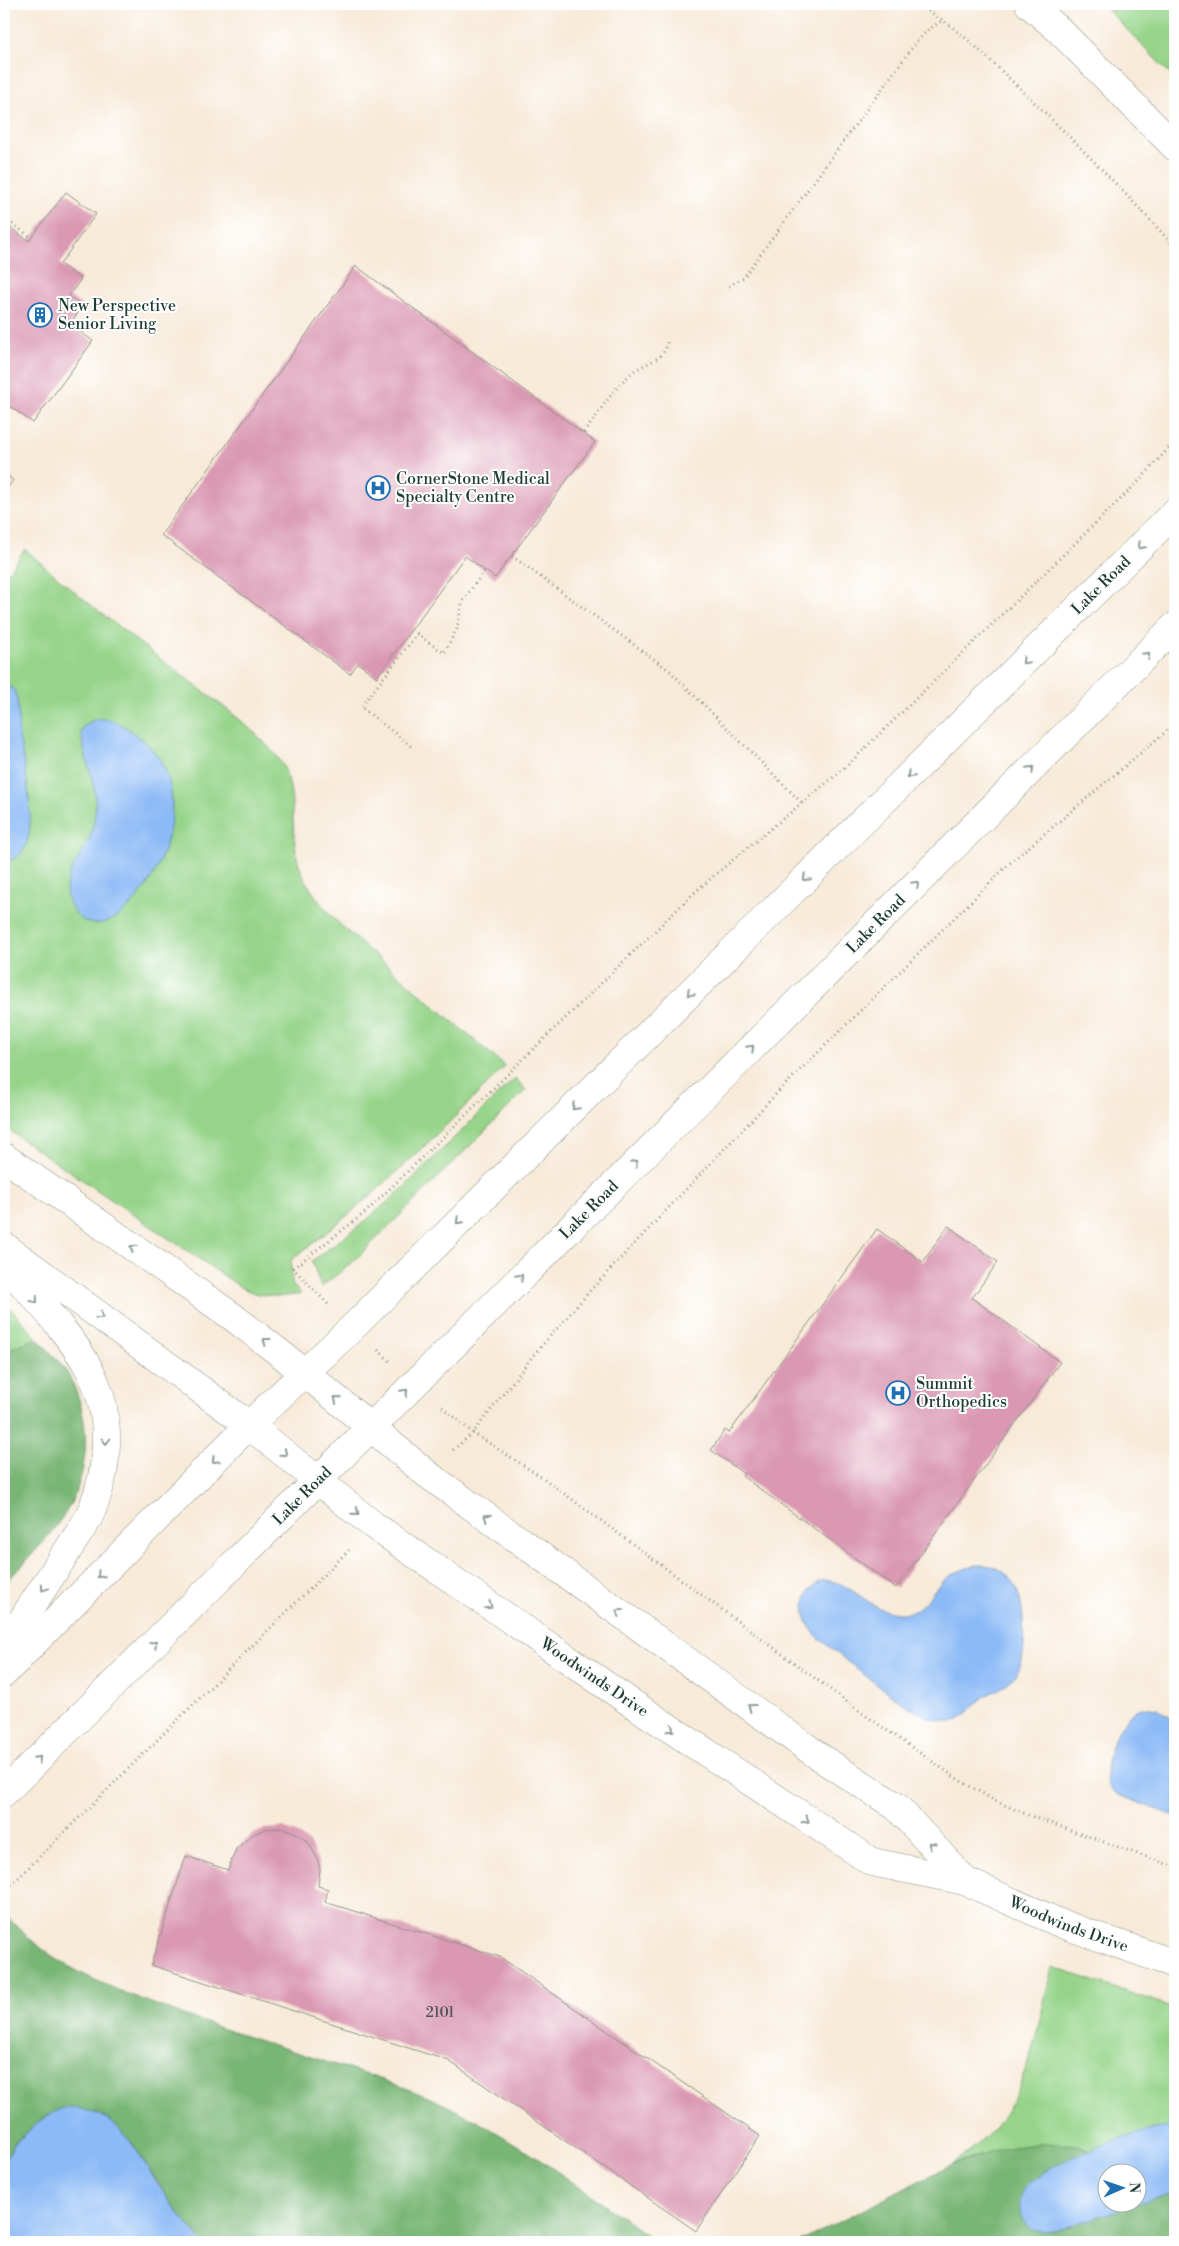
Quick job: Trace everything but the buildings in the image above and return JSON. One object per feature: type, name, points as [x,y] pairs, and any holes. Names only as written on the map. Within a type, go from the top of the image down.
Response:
[{"type":"main road","points":[[1029,4],[1058,29],[1175,147]]},
{"type":"main road","name":"Lake Road","points":[[4,1673],[249,1425],[353,1327],[1175,512]]},
{"type":"main road","name":"Lake Road","points":[[4,1793],[1175,626]]},
{"type":"main road","name":"Woodwinds Drive","points":[[4,1157],[232,1317],[304,1372],[436,1480],[824,1760],[897,1807],[964,1881]]},
{"type":"main road","name":"Woodwinds Drive","points":[[4,1246],[249,1425],[373,1525],[630,1702],[844,1845],[872,1862],[964,1881],[1062,1924],[1175,1964]]},
{"type":"main road","points":[[4,1263],[68,1337],[88,1365],[102,1405],[106,1432],[104,1468],[96,1501],[88,1519],[4,1648]]},
{"type":"path","points":[[915,4],[943,20],[967,40],[1114,180],[1175,247]]},
{"type":"path","points":[[729,286],[743,278],[917,41],[928,30],[943,20]]},
{"type":"path","points":[[4,218],[32,238]]},
{"type":"path","points":[[584,433],[620,384],[636,370],[661,356],[665,350],[667,340]]},
{"type":"path","points":[[1175,441],[1139,481],[919,698],[851,762],[803,804],[746,847],[693,894],[366,1212],[293,1268],[414,1383],[473,1433],[543,1478],[857,1709],[973,1788],[997,1802],[1033,1817],[1175,1867]]},
{"type":"path","points":[[512,556],[670,671],[803,804]]},
{"type":"path","points":[[411,746],[361,708],[416,634],[444,653],[457,629],[462,602],[485,570]]},
{"type":"path","points":[[473,1433],[532,1357],[589,1292],[778,1092],[1012,861],[1175,724]]},
{"type":"path","points":[[4,1892],[325,1574]]},
{"type":"green space","points":[[1102,4],[1175,4],[1175,79]]},
{"type":"green space","points":[[25,549],[61,581],[136,641],[229,711],[267,745],[285,770],[292,798],[295,846],[298,861],[311,890],[321,904],[357,940],[505,1066],[402,1168],[348,1215],[291,1260],[292,1284],[301,1294],[271,1296],[242,1288],[4,1127],[4,578]]},
{"type":"green space","points":[[515,1078],[526,1090],[353,1262],[321,1287],[312,1261],[363,1223],[400,1191]]},
{"type":"green space","points":[[4,1301],[37,1338],[4,1351]]},
{"type":"green space","points":[[37,1338],[62,1366],[76,1392],[82,1409],[85,1427],[84,1462],[74,1496],[66,1512],[4,1585],[4,1351]]},
{"type":"green space","points":[[4,1913],[35,1943],[52,1956],[106,1985],[194,2019],[375,2077],[435,2100],[465,2114],[549,2166],[657,2242],[203,2242],[178,2213],[132,2143],[115,2125],[99,2113],[45,2117],[15,2142],[4,2161]]},
{"type":"green space","points":[[1052,1967],[1175,2008],[1175,2242],[841,2242],[981,2154],[951,2165],[987,2136],[1008,2108],[1025,2070],[1038,2028]]},
{"type":"green space","points":[[1045,2143],[1078,2145],[1092,2151],[1048,2169],[1030,2183],[1023,2192],[1020,2203],[1032,2229],[1046,2232],[1058,2230],[1106,2214],[1146,2214],[1146,2201],[1175,2191],[1175,2242],[800,2242],[951,2165],[1006,2148]]},
{"type":"water","points":[[12,687],[18,704],[19,736],[28,787],[30,828],[26,845],[18,856],[4,861],[4,688]]},
{"type":"water","points":[[95,719],[114,721],[141,739],[165,769],[172,806],[166,843],[151,878],[130,906],[107,922],[85,921],[68,900],[66,891],[70,874],[88,842],[94,819],[95,794],[81,734],[83,727]]},
{"type":"water","points":[[978,1565],[992,1567],[1003,1572],[1011,1579],[1017,1590],[1022,1613],[1023,1657],[1017,1673],[1006,1685],[984,1697],[958,1720],[943,1721],[927,1717],[894,1697],[815,1634],[805,1616],[805,1602],[811,1589],[824,1580],[845,1586],[883,1609],[894,1613],[905,1613],[911,1612],[922,1605],[938,1585],[950,1576]]},
{"type":"water","points":[[1143,1707],[1158,1709],[1175,1721],[1175,1816],[1121,1796],[1113,1791],[1108,1783],[1106,1774],[1107,1763],[1114,1739],[1127,1718]]},
{"type":"water","points":[[71,2108],[88,2111],[103,2117],[125,2135],[165,2195],[203,2242],[4,2242],[4,2161],[15,2143],[45,2117],[60,2109]]},
{"type":"water","points":[[1175,2125],[1175,2191],[1146,2201],[1146,2164],[1096,2164],[1096,2214],[1106,2214],[1058,2230],[1045,2232],[1036,2231],[1026,2224],[1021,2214],[1020,2202],[1023,2191],[1030,2182],[1060,2163],[1120,2139]]},
{"type":"place","name":"New Perspective Senior Living","points":[[40,315]]},
{"type":"place","name":"CornerStone Medical Specialty Centre","points":[[378,488]]},
{"type":"place","name":"Summit Orthopedics","points":[[898,1393]]}]
